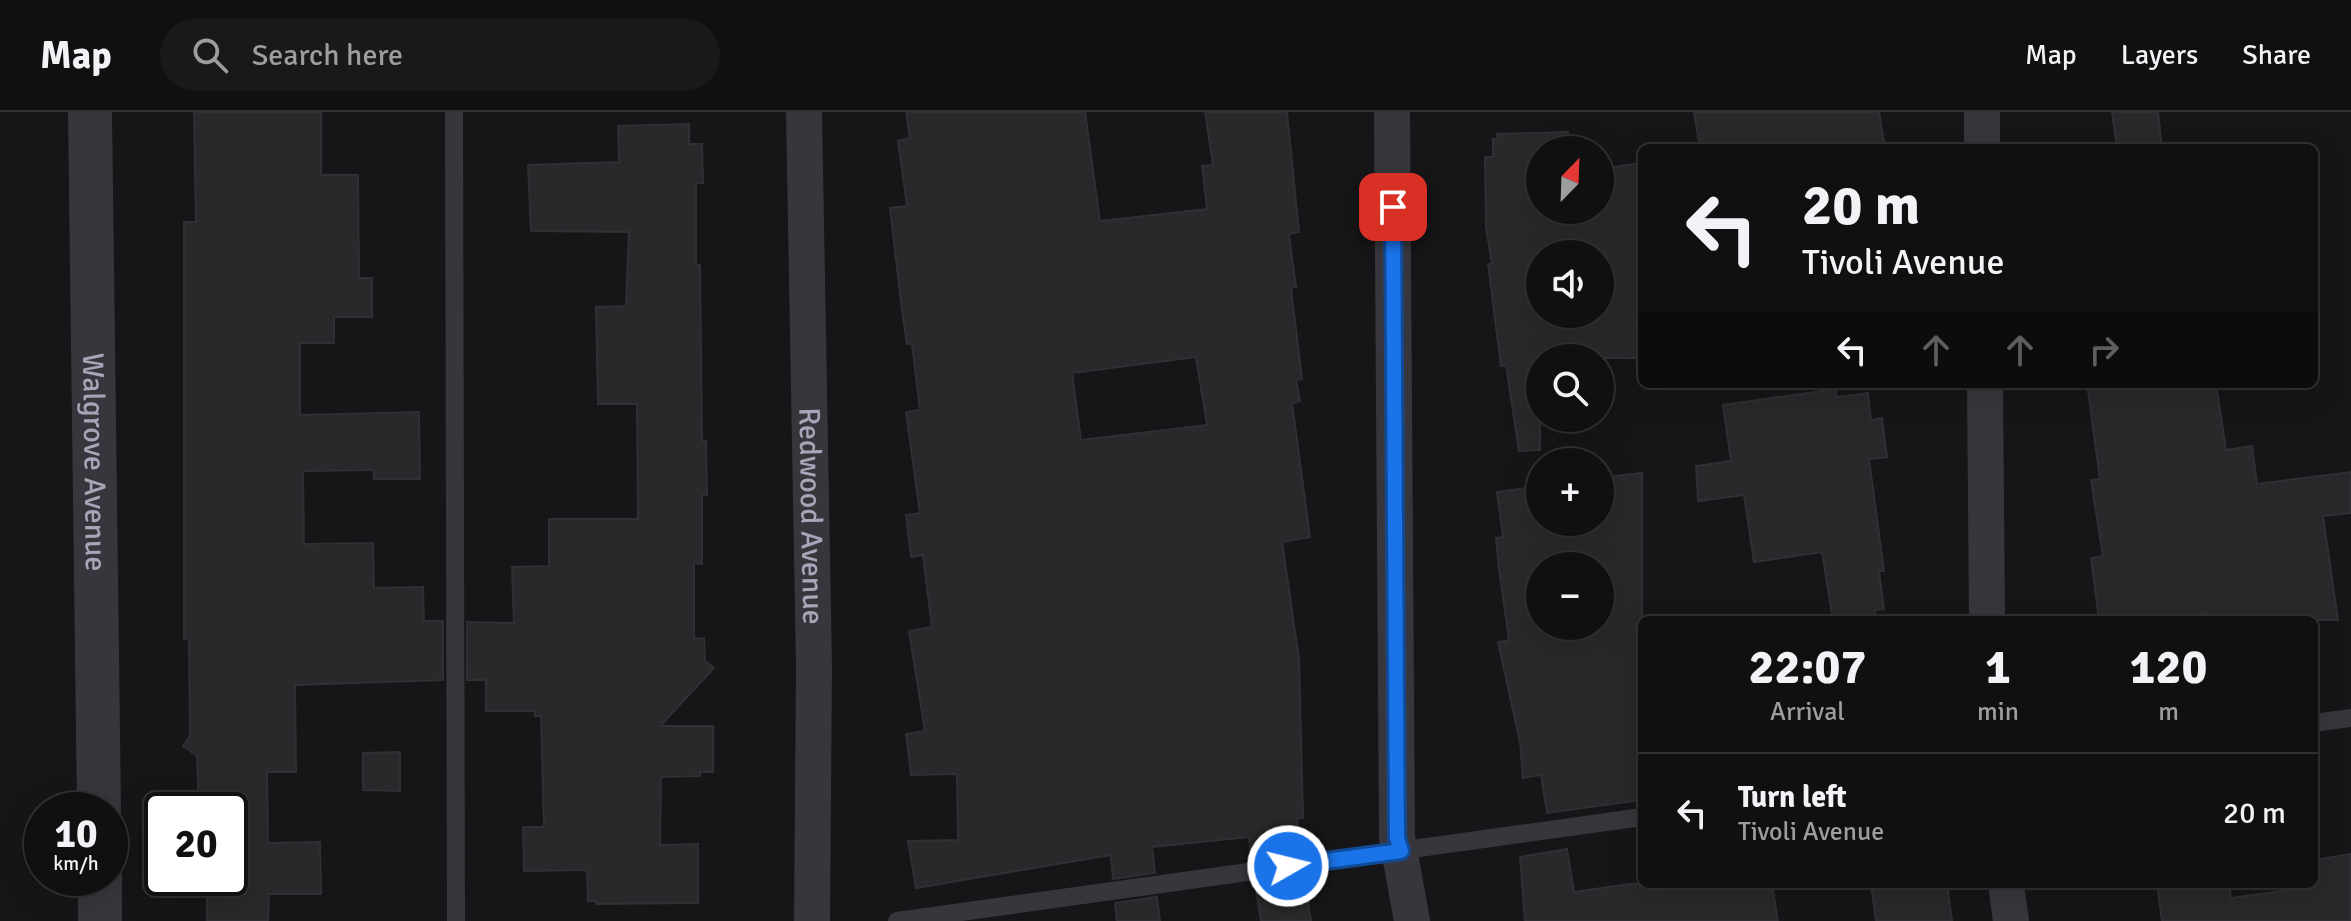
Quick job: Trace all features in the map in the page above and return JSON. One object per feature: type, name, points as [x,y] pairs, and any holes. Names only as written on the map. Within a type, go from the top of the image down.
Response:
[{"type":"street","name":"Walgrove Avenue","points":[[90,112],[99,792]]},
{"type":"street","name":"Redwood Avenue","points":[[804,112],[814,667],[812,921]]},
{"type":"street","points":[[1392,112],[1397,822],[1412,921]]},
{"type":"street","points":[[1982,112],[1982,144]]},
{"type":"street","points":[[1985,388],[1987,616]]},
{"type":"street","points":[[2007,888],[2011,921]]},
{"type":"street","points":[[100,896],[100,921]]},
{"type":"lane","points":[[454,112],[456,921]]},
{"type":"lane","points":[[2318,722],[2351,718]]},
{"type":"lane","points":[[897,921],[1638,818]]},
{"type":"building","points":[[194,112],[321,112],[321,175],[358,175],[359,278],[372,278],[372,317],[334,317],[334,343],[300,343],[300,415],[419,412],[420,479],[374,479],[374,470],[303,471],[304,544],[373,543],[374,588],[423,587],[424,621],[443,621],[443,680],[295,685],[296,772],[267,772],[268,843],[320,842],[321,894],[269,894],[268,921],[207,921],[207,896],[248,896],[248,792],[198,792],[197,756],[183,746],[190,736],[189,640],[184,639],[184,222],[196,222]]},
{"type":"building","points":[[906,112],[1085,112],[1100,221],[1207,209],[1202,166],[1213,165],[1205,112],[1287,112],[1299,232],[1289,234],[1296,287],[1291,288],[1302,379],[1296,380],[1300,401],[1292,403],[1310,537],[1282,542],[1299,659],[1303,818],[1297,818],[1301,852],[1251,860],[1249,837],[1152,847],[1155,873],[1113,879],[1111,855],[916,888],[908,841],[958,840],[957,774],[911,775],[906,734],[925,731],[909,631],[932,627],[923,555],[911,557],[906,515],[920,513],[906,412],[920,410],[912,344],[907,344],[890,208],[907,206],[898,141],[910,138]],"holes":[[[1196,357],[1207,425],[1081,440],[1072,373]]]},
{"type":"building","points":[[1694,112],[1879,112],[1884,144],[1699,144]]},
{"type":"building","points":[[2112,112],[2158,112],[2162,144],[2116,144]]},
{"type":"building","points":[[689,124],[689,144],[702,144],[703,183],[696,183],[696,265],[700,265],[702,441],[706,441],[707,495],[702,495],[702,564],[694,563],[694,639],[704,638],[705,661],[714,668],[660,726],[713,726],[713,772],[700,772],[700,776],[661,777],[660,845],[698,844],[698,903],[596,904],[596,901],[588,901],[587,870],[524,871],[523,827],[544,827],[541,716],[535,716],[535,711],[486,711],[486,680],[467,680],[467,622],[514,623],[512,567],[549,566],[549,519],[638,519],[637,404],[598,404],[596,307],[626,306],[629,232],[531,231],[528,165],[619,162],[618,126]]},
{"type":"building","points":[[1568,132],[1568,136],[1526,136],[1526,224],[1614,224],[1614,167],[1638,164],[1638,358],[1614,358],[1614,344],[1526,344],[1526,432],[1540,432],[1540,448],[1526,448],[1526,451],[1519,451],[1506,365],[1501,366],[1488,264],[1492,264],[1486,227],[1485,157],[1493,157],[1493,139],[1498,139],[1497,134]]},
{"type":"building","points":[[2217,388],[2226,450],[2252,446],[2257,484],[2351,472],[2351,513],[2323,516],[2338,620],[2318,620],[2318,616],[2208,616],[2208,613],[2098,616],[2091,558],[2103,556],[2091,480],[2100,479],[2088,390]]},
{"type":"building","points":[[1835,389],[1837,397],[1868,393],[1871,420],[1882,418],[1887,457],[1869,459],[1884,571],[1879,571],[1884,609],[1875,610],[1876,616],[1832,616],[1822,552],[1754,562],[1744,495],[1698,501],[1696,466],[1731,461],[1723,405]]},
{"type":"building","points":[[1642,473],[1638,801],[1547,813],[1541,775],[1523,778],[1520,742],[1498,642],[1509,640],[1496,538],[1503,537],[1497,492],[1526,488],[1526,536],[1614,536],[1614,476]]},
{"type":"building","points":[[400,752],[400,791],[363,790],[363,753]]},
{"type":"building","points":[[1567,849],[1574,892],[1630,884],[1638,884],[1638,888],[1773,888],[1778,921],[1525,921],[1520,857]]},
{"type":"building","points":[[2351,854],[2351,921],[2162,921],[2158,888],[2230,888],[2231,898],[2318,888],[2318,859]]},
{"type":"building","points":[[1304,876],[1311,921],[1261,921],[1255,883]]},
{"type":"building","points":[[1872,888],[1948,888],[1952,921],[1876,921]]},
{"type":"building","points":[[1157,897],[1160,921],[1117,921],[1115,903]]},
{"type":"route","points":[[1288,866],[1401,851],[1397,838],[1393,207]]}]
